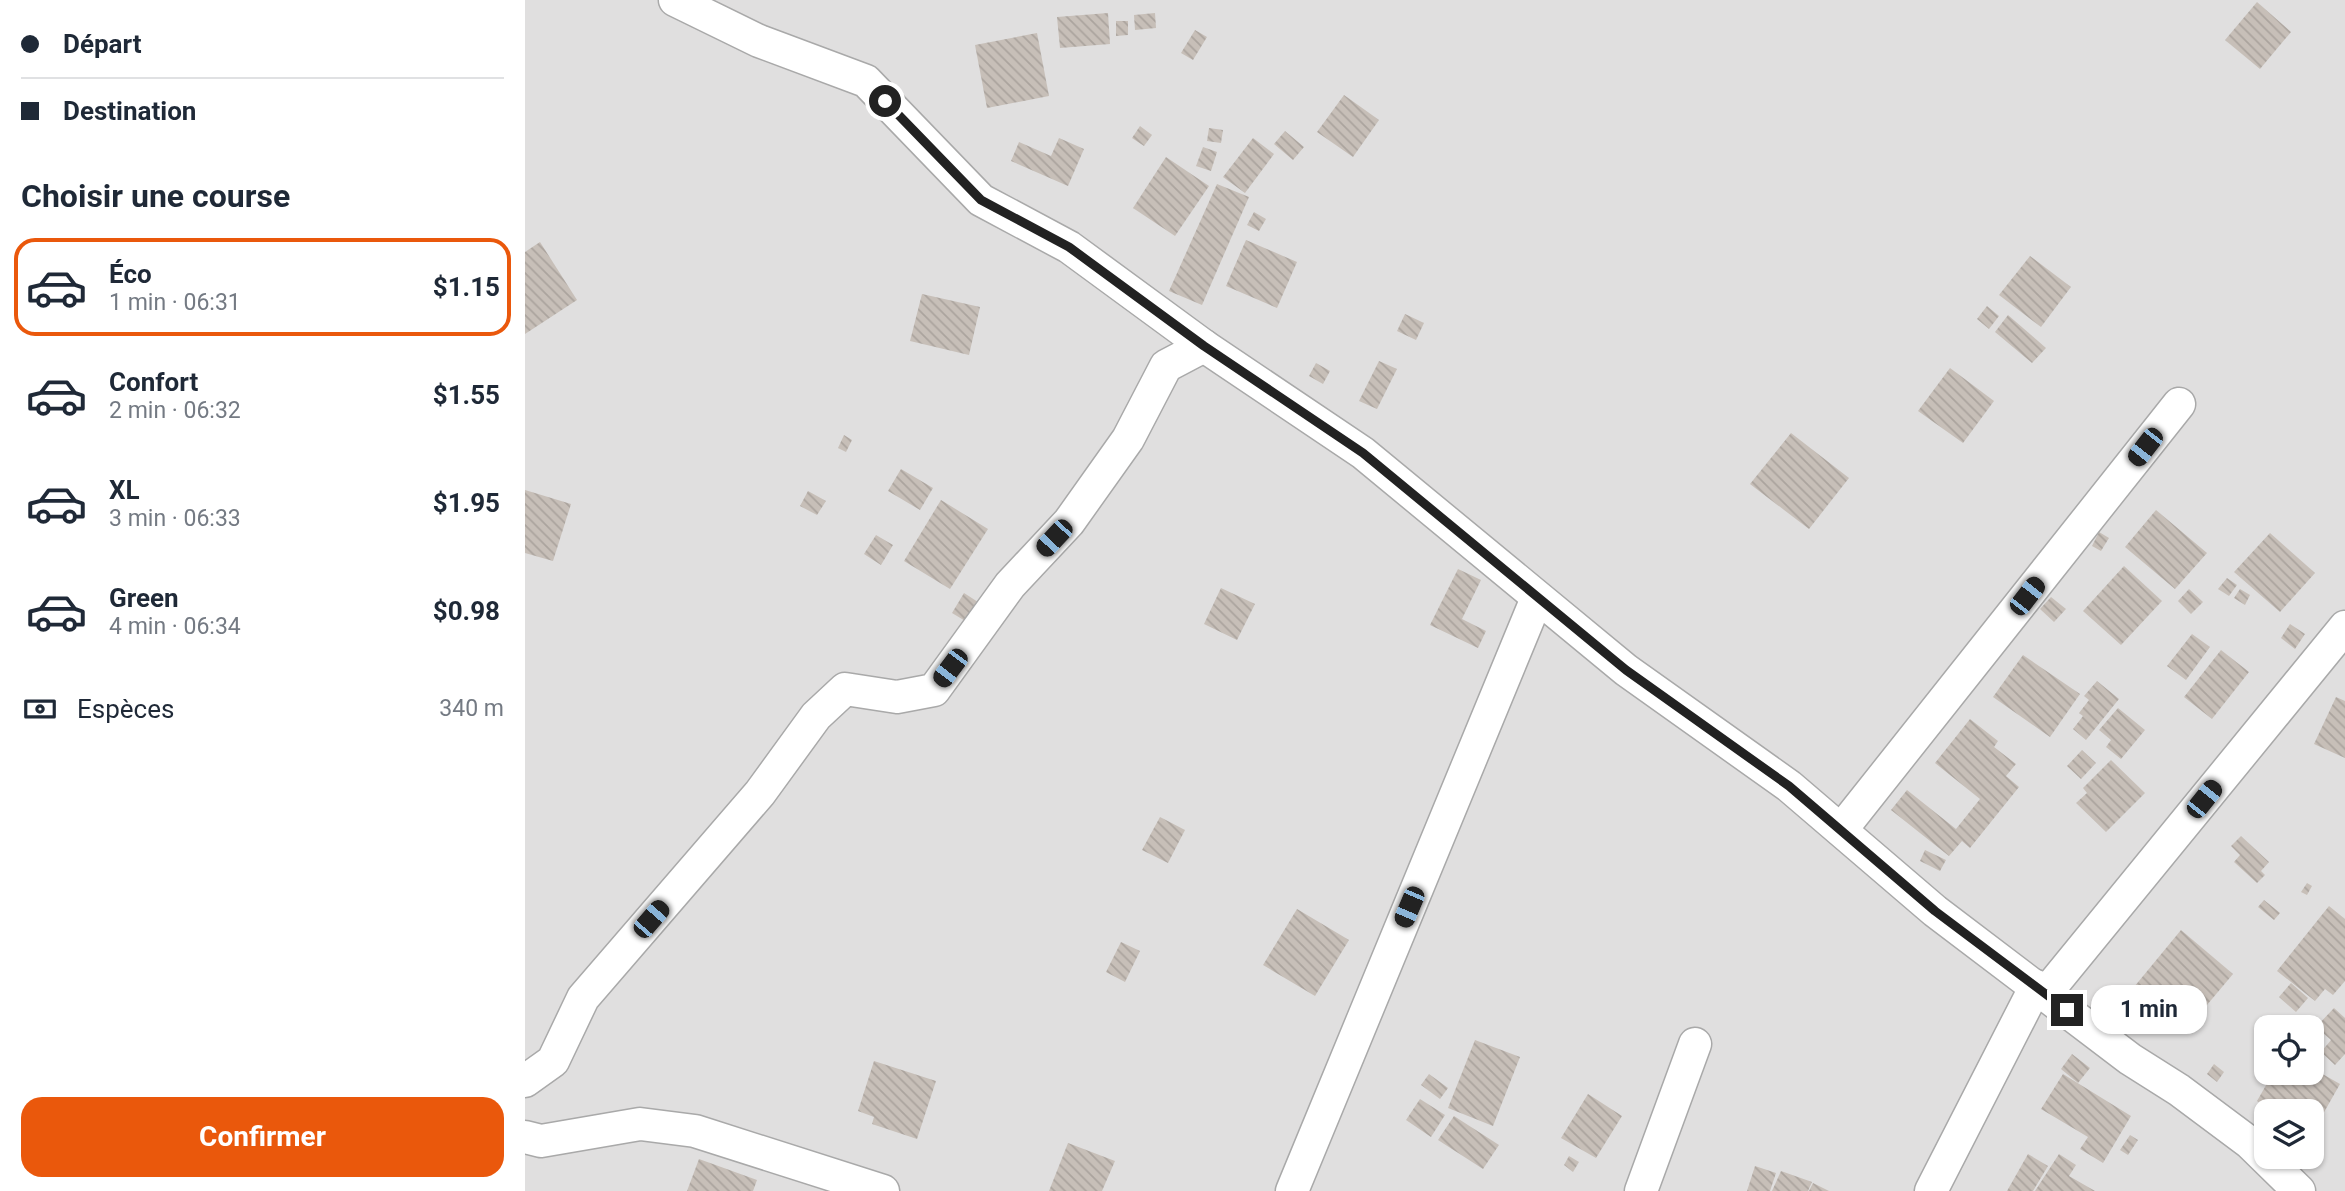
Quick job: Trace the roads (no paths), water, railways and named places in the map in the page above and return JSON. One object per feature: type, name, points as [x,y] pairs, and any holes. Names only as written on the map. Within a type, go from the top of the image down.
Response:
[{"type":"street","points":[[675,0],[759,41],[866,81],[981,200],[1069,247],[1204,346],[1363,453],[1626,670],[1789,786],[1935,911],[2130,1059],[2179,1090],[2250,1143],[2299,1191]]},
{"type":"street","points":[[525,1081],[553,1061],[583,998],[760,793],[816,716],[845,689],[897,697],[934,690],[1010,586],[1069,522],[1128,439],[1166,366],[1204,346]]},
{"type":"street","points":[[1841,830],[2179,404]]},
{"type":"street","points":[[1291,1191],[1537,598]]},
{"type":"street","points":[[1931,1191],[2041,989],[2345,627]]},
{"type":"street","points":[[1641,1191],[1695,1045]]},
{"type":"street","points":[[525,1137],[541,1142],[640,1124],[695,1131],[883,1191]]}]
